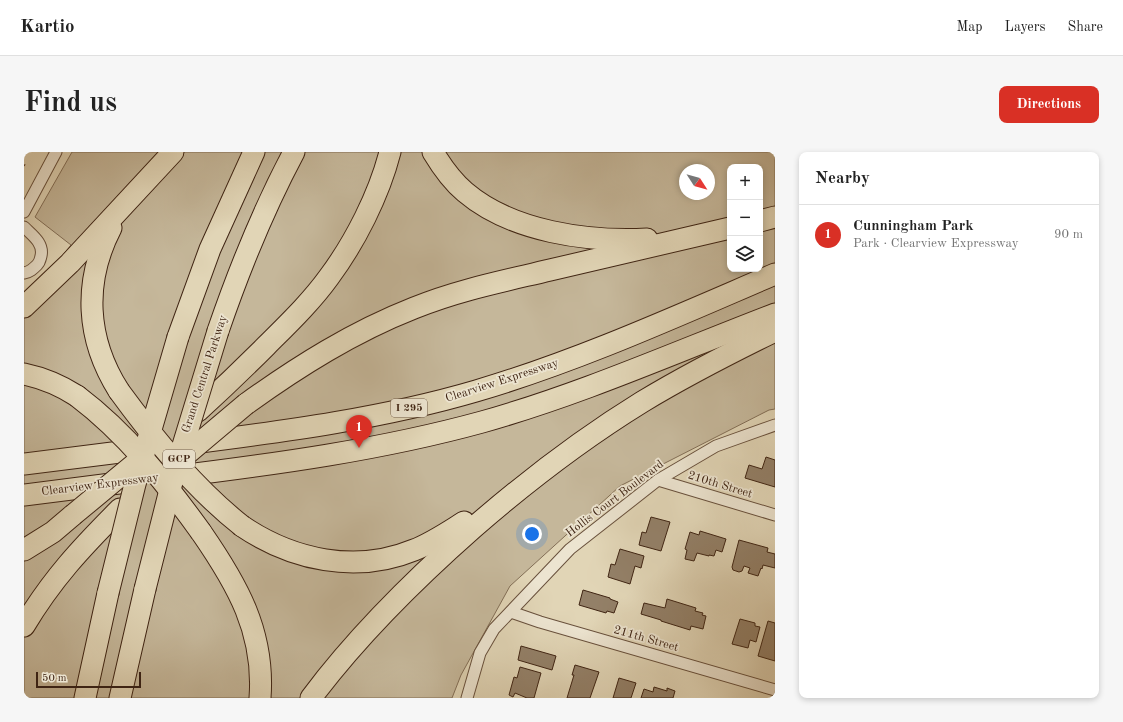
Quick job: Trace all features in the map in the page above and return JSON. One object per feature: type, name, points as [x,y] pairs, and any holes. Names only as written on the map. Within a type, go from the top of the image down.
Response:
[{"type":"highway","points":[[24,307],[70,263],[173,152]]},
{"type":"highway","points":[[85,698],[108,593],[135,484],[178,337],[210,249],[254,152]]},
{"type":"highway","name":"Grand Central Parkway","points":[[120,698],[145,589],[173,478],[218,331],[249,248],[294,152]]},
{"type":"highway","points":[[24,550],[53,532],[198,411],[224,388],[302,309],[329,277],[352,242],[377,189],[390,152]]},
{"type":"highway","points":[[433,152],[455,182],[475,200],[498,213],[537,227],[576,236],[626,239],[664,237],[727,229]]},
{"type":"highway","points":[[130,199],[112,227],[102,247],[95,269],[91,298],[93,326],[105,366],[119,391],[145,425],[192,480],[222,510],[255,535],[280,548],[306,557],[335,561],[379,560],[397,556],[429,544],[642,402],[701,368],[775,331]]},
{"type":"highway","points":[[763,220],[775,218]]},
{"type":"highway","points":[[24,626],[35,606],[65,567],[81,548],[120,509],[246,404],[302,365],[332,347],[360,332],[414,308],[471,289],[727,229]]},
{"type":"highway","name":"Clearview Expressway","points":[[24,464],[278,432],[365,417],[482,390],[571,359],[775,274]]},
{"type":"highway","name":"Clearview Expressway","points":[[24,495],[282,462],[379,446],[433,435],[483,422],[580,390],[775,314]]},
{"type":"highway","points":[[24,374],[52,382],[77,396],[102,416],[140,456],[201,532],[228,572],[249,616],[259,662],[260,698]]},
{"type":"highway","points":[[311,698],[359,640],[413,583],[466,534],[545,468]]},
{"type":"street","points":[[24,212],[56,152]]},
{"type":"street","points":[[24,227],[37,239],[41,245],[42,252],[40,262],[30,272],[24,273]]},
{"type":"street","name":"Hollis Court Boulevard","points":[[467,698],[480,653],[494,629],[570,549],[658,480],[716,446],[775,425]]},
{"type":"street","name":"210th Street","points":[[658,480],[775,515]]},
{"type":"street","name":"211th Street","points":[[511,612],[540,622],[775,690]]},
{"type":"shaded area","points":[[72,152],[775,152],[775,409],[769,410],[620,486],[510,586],[461,675],[452,698],[24,698],[24,303],[71,245],[35,217]]},
{"type":"building","points":[[766,457],[775,460],[775,487],[745,478],[749,465],[762,469]]},
{"type":"building","points":[[651,517],[670,522],[661,551],[639,545],[642,532],[646,533]]},
{"type":"building","points":[[700,531],[726,539],[722,552],[716,550],[714,556],[697,553],[694,561],[685,559],[687,550],[685,549],[690,532],[699,535]]},
{"type":"building","points":[[739,540],[768,548],[767,552],[775,554],[775,568],[763,565],[758,576],[748,573],[750,568],[744,566],[742,571],[739,572],[733,570],[732,567]]},
{"type":"building","points":[[620,549],[644,556],[641,568],[635,566],[630,584],[608,577],[611,564],[615,565]]},
{"type":"building","points":[[583,590],[618,602],[614,613],[607,611],[606,613],[579,605]]},
{"type":"building","points":[[667,599],[696,608],[695,611],[703,613],[702,615],[706,616],[703,629],[691,626],[690,630],[641,614],[644,603],[665,608]]},
{"type":"building","points":[[740,619],[755,623],[755,626],[760,627],[756,642],[750,640],[748,648],[732,644]]},
{"type":"building","points":[[768,621],[775,623],[775,661],[758,656]]},
{"type":"building","points":[[521,646],[556,656],[552,670],[518,660]]},
{"type":"building","points":[[575,665],[599,672],[590,698],[567,698],[574,675],[572,675]]},
{"type":"building","points":[[520,667],[541,673],[534,698],[527,698],[515,693],[513,697],[509,695],[514,677],[517,678]]},
{"type":"building","points":[[619,678],[636,683],[631,698],[613,698]]},
{"type":"building","points":[[654,687],[667,691],[667,688],[675,691],[673,698],[641,698],[644,689],[653,692]]},
{"type":"place","name":"Cunningham Park","points":[[359,448]]}]
